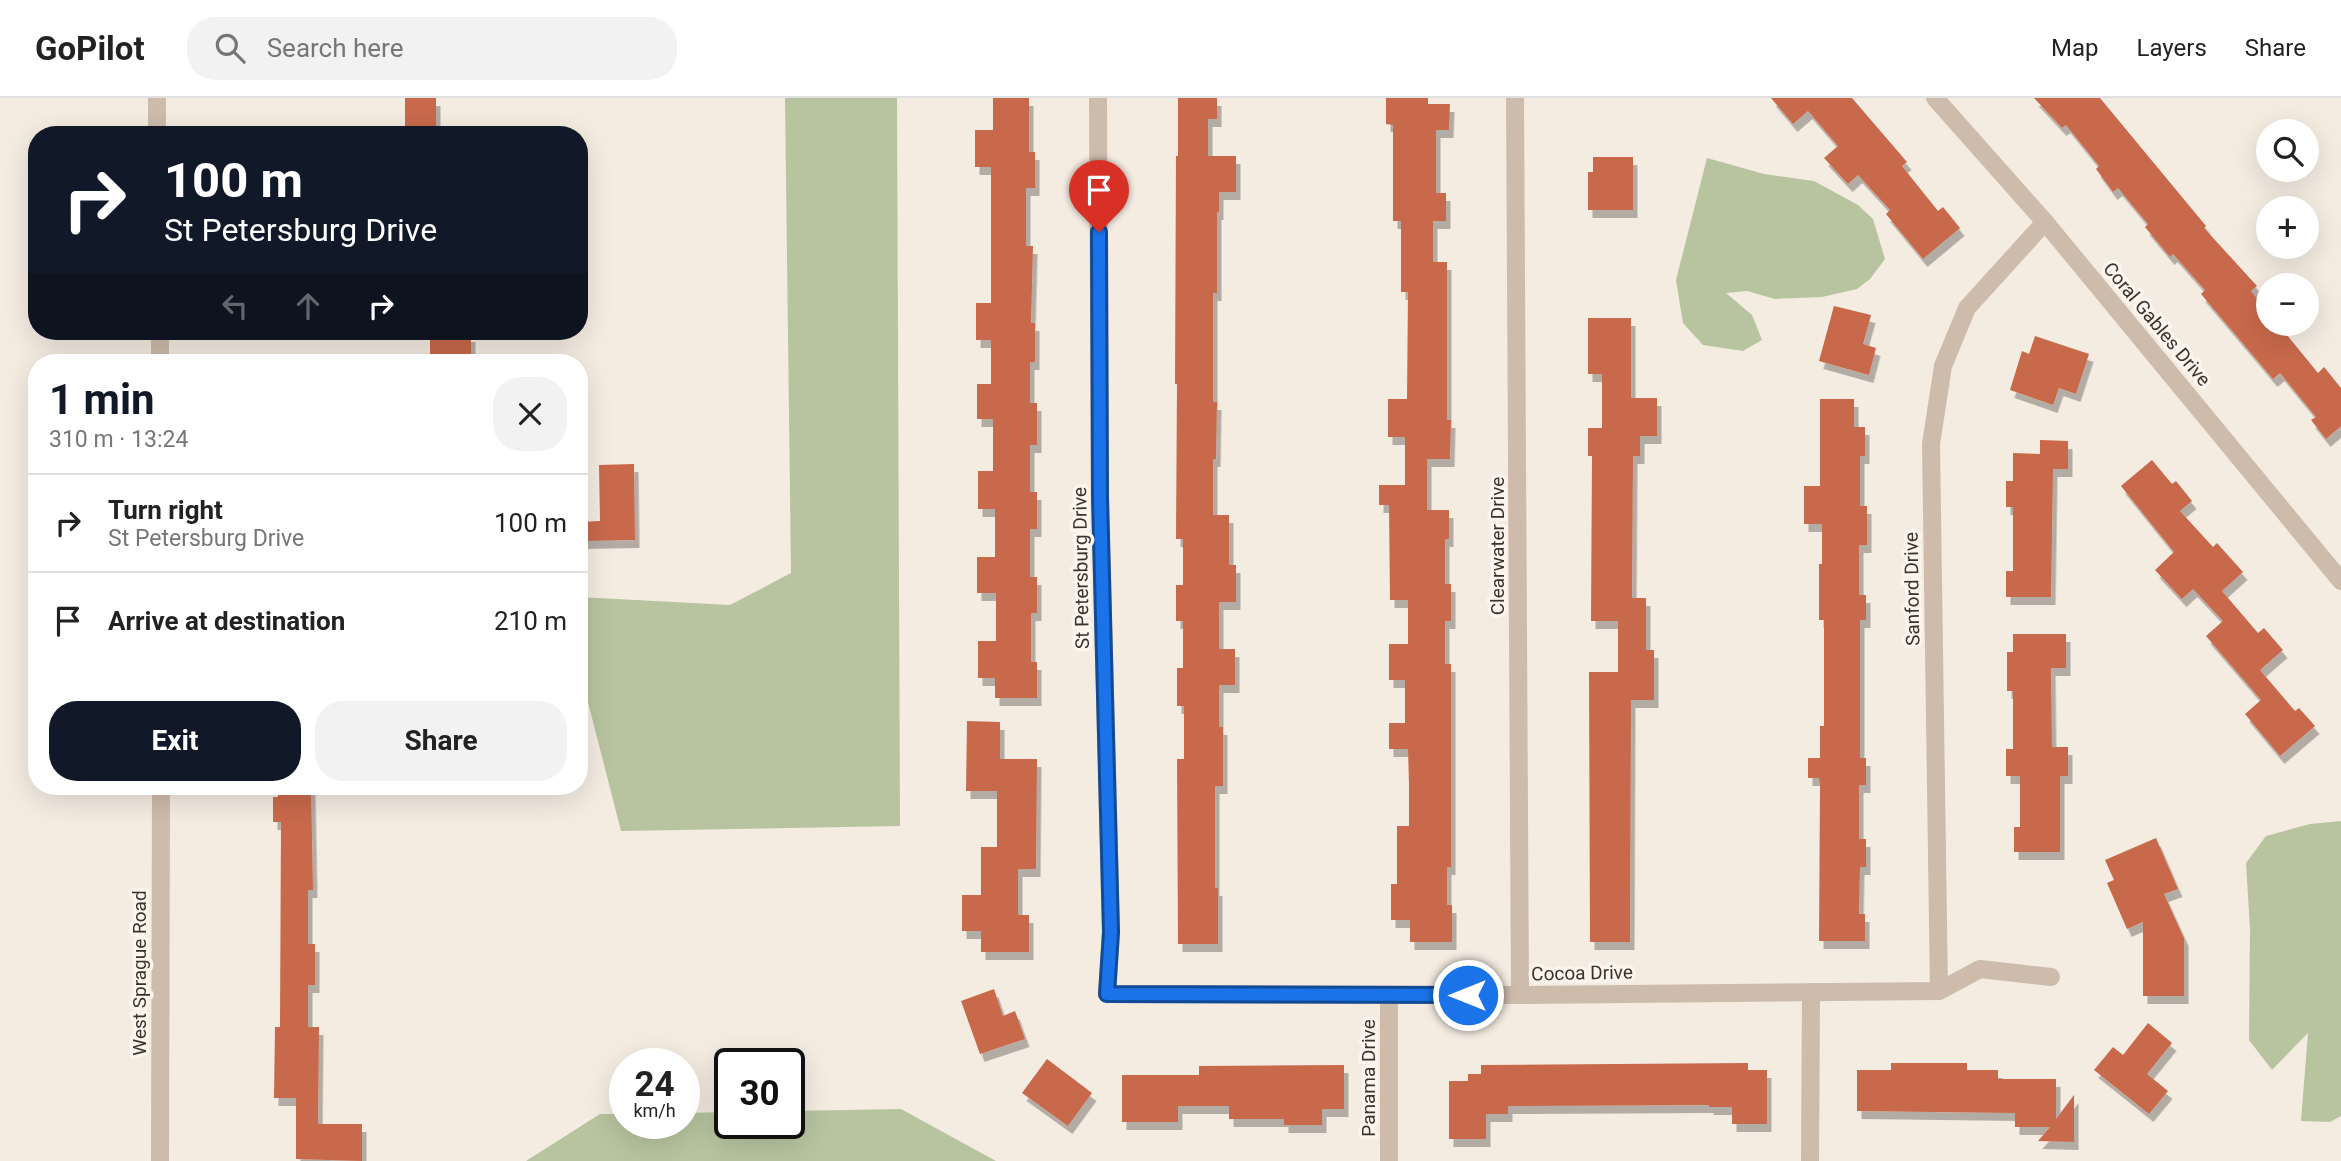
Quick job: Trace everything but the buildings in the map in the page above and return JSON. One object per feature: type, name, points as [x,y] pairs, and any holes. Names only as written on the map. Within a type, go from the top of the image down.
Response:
[{"type":"street","points":[[156,98],[157,126]]},
{"type":"street","name":"St Petersburg Drive","points":[[1098,98],[1100,498],[1111,932],[1107,994]]},
{"type":"street","name":"Clearwater Drive","points":[[1515,98],[1520,995]]},
{"type":"street","name":"Coral Gables Drive","points":[[1936,98],[2045,222],[2341,581]]},
{"type":"street","name":"Sanford Drive","points":[[1939,991],[1931,444],[1943,366],[1967,308],[2045,222]]},
{"type":"street","name":"West Sprague Road","points":[[160,795],[160,1161]]},
{"type":"street","name":"Cocoa Drive","points":[[1107,994],[1520,995],[1939,991],[1980,969],[2051,977]]},
{"type":"street","points":[[1810,1161],[1811,992]]},
{"type":"street","name":"Panama Drive","points":[[1389,995],[1389,1161]]},
{"type":"green space","points":[[785,98],[897,98],[900,826],[621,831],[588,702],[588,597],[730,605],[791,573]]},
{"type":"green space","points":[[1707,158],[1764,174],[1814,181],[1858,205],[1873,219],[1885,259],[1870,279],[1857,289],[1822,297],[1775,299],[1747,291],[1726,293],[1752,315],[1762,340],[1743,351],[1703,345],[1683,323],[1676,280]]},
{"type":"green space","points":[[2341,821],[2341,1116],[2330,1122],[2301,1121],[2308,1033],[2272,1070],[2249,1040],[2250,929],[2246,863],[2266,836],[2310,824]]},
{"type":"green space","points":[[901,1109],[996,1161],[526,1161],[600,1114],[609,1114],[609,1139],[700,1139],[700,1113],[714,1112],[714,1139],[805,1139],[805,1111]]},
{"type":"route","points":[[1099,232],[1100,498],[1111,932],[1107,994],[1468,995]]}]
